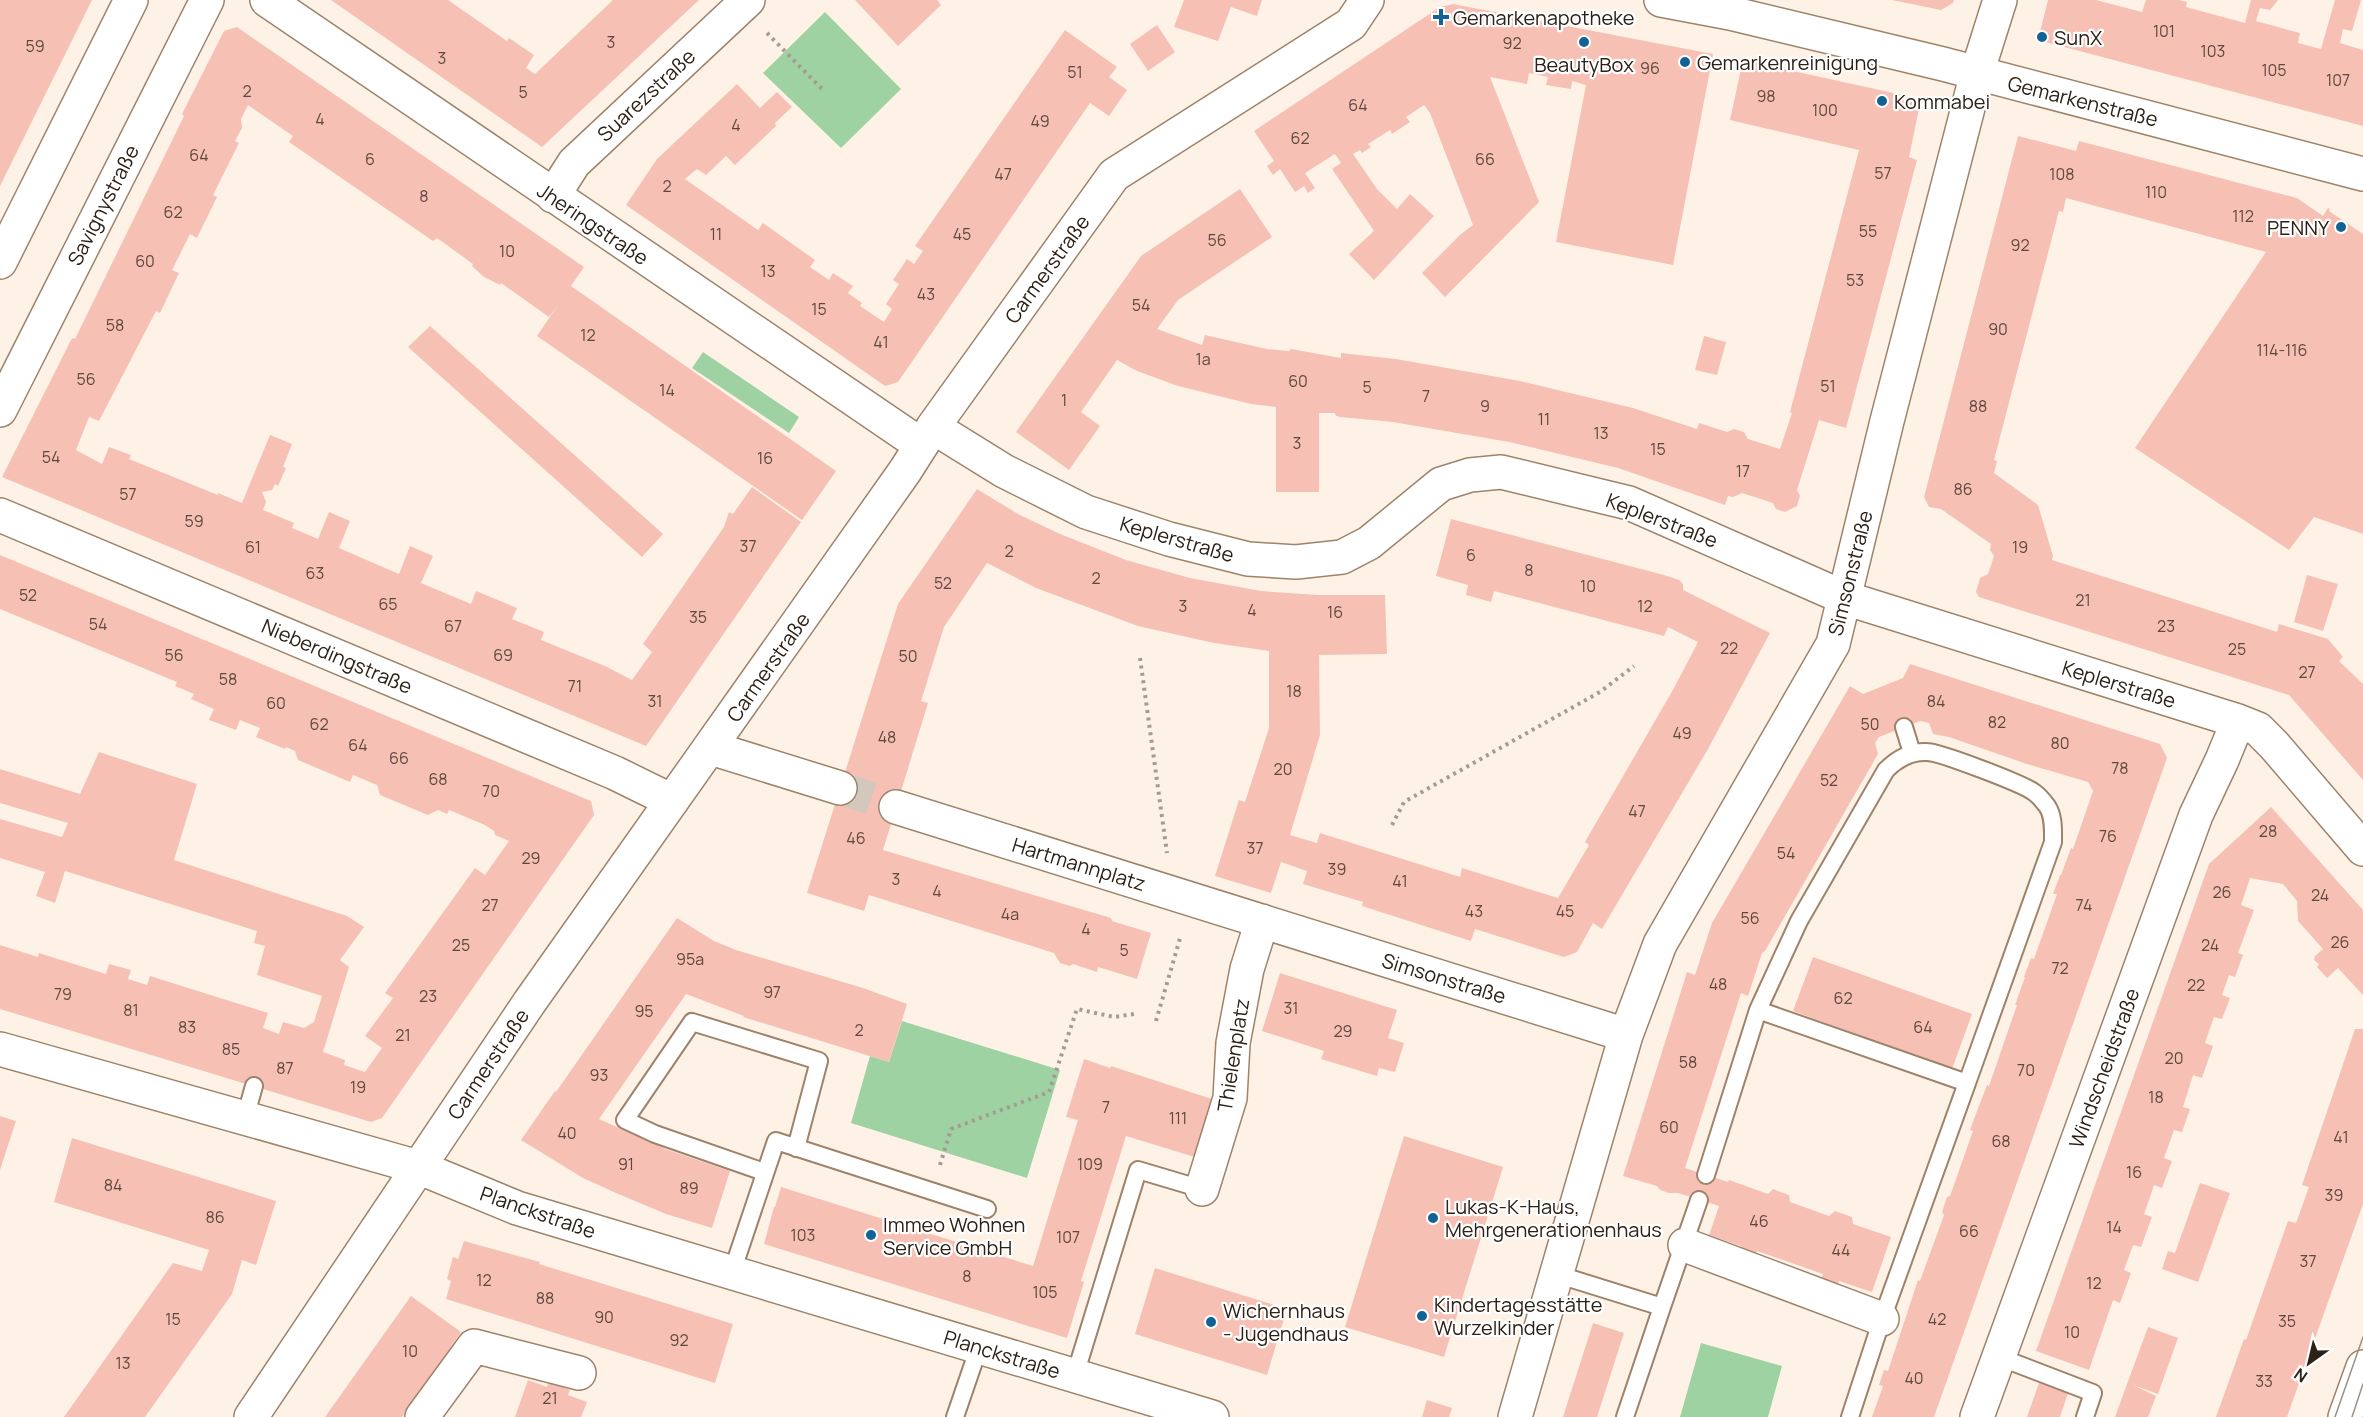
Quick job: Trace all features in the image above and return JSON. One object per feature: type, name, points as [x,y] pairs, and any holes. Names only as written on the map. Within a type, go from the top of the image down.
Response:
[{"type":"street","points":[[0,262],[131,0]]},
{"type":"street","name":"Savignystraße","points":[[0,410],[207,0]]},
{"type":"street","name":"Jheringstraße","points":[[267,0],[553,196],[927,436]]},
{"type":"street","name":"Carmerstraße","points":[[251,1417],[529,1003],[711,748],[927,436],[1114,175],[1351,24],[1367,0]]},
{"type":"street","name":"Gemarkenstraße","points":[[1661,0],[1730,13],[1977,74],[2363,174]]},
{"type":"street","name":"Simsonstraße","points":[[1515,1417],[1626,1035],[1660,944],[1833,644],[1887,421],[1977,74],[2000,0]]},
{"type":"street","name":"Suarezstraße","points":[[553,196],[574,163],[744,3]]},
{"type":"street","name":"Keplerstraße","points":[[927,436],[1086,512],[1169,539],[1248,560],[1296,562],[1342,557],[1369,543],[1441,484],[1470,475],[1501,472],[1629,503],[1845,598],[2258,729],[2363,849]]},
{"type":"street","name":"Nieberdingstraße","points":[[0,515],[615,773],[672,801]]},
{"type":"street","name":"Windscheidstraße","points":[[1977,1417],[2196,815],[2238,721]]},
{"type":"street","points":[[711,748],[840,788]]},
{"type":"street","name":"Hartmannplatz","points":[[896,807],[1262,921]]},
{"type":"street","name":"Simsonstraße","points":[[1262,921],[1626,1035]]},
{"type":"street","name":"Thielenplatz","points":[[1202,1189],[1230,1098],[1233,1043],[1247,969],[1262,921]]},
{"type":"street","name":"Planckstraße","points":[[0,1049],[418,1167],[517,1208],[1212,1417]]},
{"type":"street","points":[[1685,1245],[1882,1319]]},
{"type":"street","points":[[422,1417],[474,1346],[579,1372]]},
{"type":"street","points":[[2345,1417],[2363,1367]]},
{"type":"lane","points":[[1904,727],[1912,753]]},
{"type":"lane","points":[[1706,1175],[1758,1010],[1799,921],[1886,770],[1897,759],[1912,753],[1928,752],[2005,778],[2035,793],[2049,808],[2053,842],[1882,1319],[1850,1417]]},
{"type":"lane","points":[[1758,1010],[1967,1083]]},
{"type":"lane","points":[[764,1172],[656,1134],[625,1120],[692,1022],[819,1061],[796,1148]]},
{"type":"lane","points":[[246,1118],[254,1086]]},
{"type":"lane","points":[[732,1272],[776,1141],[987,1209]]},
{"type":"lane","name":"Planckstraße","points":[[1075,1376],[1138,1170],[1202,1189]]},
{"type":"lane","points":[[1625,1417],[1700,1200]]},
{"type":"lane","points":[[1557,1274],[1662,1307]]},
{"type":"lane","points":[[955,1417],[979,1347]]},
{"type":"lane","points":[[1999,1357],[2093,1393],[2085,1417]]},
{"type":"path","points":[[744,3],[822,88]]},
{"type":"path","points":[[1140,658],[1168,861]]},
{"type":"path","points":[[1392,825],[1404,802],[1599,692],[1634,666]]},
{"type":"path","points":[[1156,1021],[1192,900]]},
{"type":"path","points":[[945,1148],[951,1129],[1049,1092],[1077,1010],[1114,1017],[1134,1014]]},
{"type":"green space","points":[[825,12],[901,89],[841,148],[763,73]]},
{"type":"green space","points":[[703,352],[799,417],[789,433],[692,368]]},
{"type":"green space","points":[[902,1021],[1060,1070],[1027,1178],[851,1123],[870,1056],[889,1062]]},
{"type":"green space","points":[[1701,1343],[1782,1366],[1768,1417],[1680,1417]]},
{"type":"building","points":[[0,0],[92,0],[0,186]]},
{"type":"building","points":[[331,0],[448,0],[507,41],[509,38],[534,55],[526,68],[535,74],[613,0],[699,0],[542,147]]},
{"type":"building","points":[[855,0],[937,0],[941,5],[898,46]]},
{"type":"building","points":[[1184,0],[1262,0],[1257,16],[1231,7],[1218,41],[1174,27]]},
{"type":"building","points":[[1892,0],[1954,0],[1941,10]]},
{"type":"building","points":[[2048,0],[2096,0],[2142,12],[2146,0],[2179,0],[2187,2],[2186,7],[2245,23],[2251,0],[2278,0],[2270,10],[2260,8],[2256,21],[2300,33],[2298,43],[2321,49],[2335,0],[2361,0],[2352,31],[2343,29],[2340,43],[2363,50],[2363,126],[2038,40]]},
{"type":"building","points":[[1453,4],[1713,54],[1673,265],[1556,242],[1586,85],[1572,81],[1571,89],[1546,85],[1548,77],[1529,73],[1527,84],[1490,77],[1539,202],[1445,297],[1422,273],[1473,225],[1430,113],[1424,105],[1406,117],[1410,122],[1392,134],[1390,130],[1368,144],[1371,147],[1362,153],[1360,150],[1353,154],[1377,189],[1397,209],[1410,194],[1434,216],[1374,280],[1349,254],[1374,231],[1332,169],[1341,163],[1335,154],[1305,173],[1315,188],[1308,193],[1304,186],[1295,192],[1280,169],[1273,175],[1267,166],[1274,161],[1254,131],[1440,7]]},
{"type":"building","points":[[1157,25],[1175,52],[1148,71],[1130,44]]},
{"type":"building","points":[[237,27],[584,267],[571,286],[836,471],[802,520],[537,336],[558,305],[549,317],[501,283],[500,285],[484,277],[472,266],[473,264],[437,238],[433,241],[289,142],[293,136],[248,105],[241,119],[242,128],[235,141],[239,143],[213,195],[217,197],[197,238],[190,234],[172,270],[179,273],[160,313],[156,311],[99,421],[89,417],[76,450],[102,464],[109,447],[131,455],[129,459],[242,503],[270,435],[292,444],[283,467],[286,468],[278,486],[275,484],[272,490],[262,492],[266,502],[263,510],[294,523],[292,528],[318,539],[329,512],[350,521],[339,548],[399,574],[410,546],[433,556],[421,583],[471,604],[476,591],[517,608],[512,619],[544,632],[541,640],[605,666],[632,680],[652,652],[643,644],[724,527],[729,512],[733,514],[752,487],[801,522],[646,746],[2,477],[72,338],[75,339],[224,31]]},
{"type":"building","points":[[1065,30],[1117,67],[1109,77],[1127,90],[1109,116],[1090,103],[898,382],[885,386],[626,205],[657,159],[737,84],[760,108],[777,92],[792,107],[775,123],[776,126],[735,165],[726,156],[706,175],[697,169],[685,179],[758,230],[763,223],[815,260],[810,267],[829,280],[833,273],[853,286],[848,293],[862,303],[860,306],[884,322],[892,309],[886,304],[899,284],[893,280],[907,259],[914,264],[923,251],[915,246]]},
{"type":"building","points":[[1743,60],[1921,99],[1909,157],[1917,160],[1846,428],[1819,420],[1797,490],[1800,496],[1797,506],[1785,512],[1776,509],[1773,503],[1742,493],[1733,497],[1728,496],[1725,505],[1618,468],[1509,442],[1393,422],[1340,417],[1335,413],[1319,413],[1319,492],[1276,492],[1276,407],[1251,404],[1178,386],[1137,371],[1117,360],[1081,412],[1100,426],[1069,470],[1016,432],[1141,256],[1240,189],[1272,237],[1178,300],[1157,329],[1202,345],[1205,335],[1267,349],[1289,351],[1291,349],[1341,358],[1341,353],[1396,359],[1520,381],[1633,408],[1697,429],[1699,423],[1727,432],[1734,429],[1744,432],[1748,439],[1780,449],[1792,413],[1790,412],[1859,150],[1730,120]]},
{"type":"building","points":[[2018,136],[2076,151],[2079,141],[2297,198],[2323,216],[2328,208],[2330,209],[2329,211],[2363,234],[2363,534],[2314,517],[2289,550],[2135,448],[2266,252],[2066,198],[2063,212],[2059,211],[1994,460],[1997,461],[1994,473],[2038,505],[2053,556],[2052,560],[2277,632],[2279,624],[2328,639],[2343,657],[2339,661],[2363,684],[2363,780],[2289,695],[1979,597],[1976,592],[1980,578],[1988,574],[1994,556],[1990,550],[1991,544],[1941,509],[1929,507],[1924,497]]},
{"type":"building","points":[[430,326],[663,534],[642,557],[408,347]]},
{"type":"building","points":[[1704,336],[1726,342],[1717,375],[1695,370]]},
{"type":"building","points":[[977,489],[1018,514],[1060,534],[1126,560],[1190,578],[1261,591],[1318,595],[1385,595],[1387,654],[1319,655],[1320,735],[1290,835],[1317,843],[1320,833],[1460,877],[1462,868],[1558,898],[1589,845],[1585,842],[1698,642],[1668,627],[1664,636],[1494,591],[1491,602],[1466,595],[1468,585],[1436,576],[1451,519],[1679,580],[1683,584],[1683,590],[1770,633],[1708,749],[1602,929],[1593,923],[1577,952],[1564,957],[1475,929],[1471,941],[1362,906],[1363,902],[1303,884],[1307,871],[1281,862],[1271,893],[1215,876],[1239,800],[1245,802],[1269,728],[1269,651],[1214,643],[1138,626],[1036,588],[987,563],[944,627],[921,701],[928,703],[883,850],[1111,918],[1112,921],[1151,933],[1137,979],[1098,967],[1097,972],[1073,964],[1070,966],[1060,963],[1054,953],[869,895],[864,911],[807,893],[898,604]]},
{"type":"building","points":[[0,555],[591,801],[594,815],[382,1118],[371,1122],[0,1009],[0,945],[38,957],[39,953],[106,974],[109,964],[131,970],[128,979],[147,985],[150,976],[268,1013],[263,1028],[279,1034],[283,1022],[304,1028],[314,1022],[322,996],[257,975],[265,946],[254,943],[257,931],[65,871],[55,903],[36,896],[45,872],[0,858],[0,819],[62,837],[68,823],[0,803],[0,769],[80,794],[99,752],[197,784],[174,860],[347,916],[364,927],[340,960],[349,967],[323,1052],[345,1060],[344,1065],[365,1072],[382,1048],[365,1036],[393,998],[385,993],[475,868],[485,875],[509,841],[495,835],[494,831],[485,825],[449,810],[447,814],[438,810],[428,815],[380,795],[377,785],[353,775],[350,782],[298,760],[295,751],[256,737],[260,728],[240,720],[236,730],[209,720],[214,709],[191,699],[194,694],[175,686],[177,682],[0,609]]},
{"type":"building","points":[[2307,575],[2338,584],[2323,631],[2294,622]]},
{"type":"building","points":[[1910,664],[2160,744],[2167,758],[1934,1417],[1872,1417],[1883,1386],[1879,1385],[1884,1370],[1888,1371],[1918,1280],[1920,1281],[1944,1215],[1942,1212],[1947,1197],[1950,1196],[1973,1131],[1970,1130],[1987,1085],[1989,1086],[2017,1005],[2015,1005],[2024,977],[2031,958],[2034,959],[2057,894],[2053,894],[2071,848],[2073,849],[2093,791],[2088,782],[1949,737],[1933,734],[1929,723],[1920,721],[1879,737],[1875,743],[1878,754],[1762,953],[1748,996],[1741,993],[1685,1168],[1768,1194],[1773,1189],[1789,1195],[1790,1202],[1829,1216],[1835,1211],[1852,1217],[1853,1224],[1891,1237],[1872,1292],[1839,1281],[1837,1286],[1821,1280],[1823,1274],[1757,1251],[1755,1257],[1740,1251],[1741,1246],[1709,1235],[1719,1206],[1678,1193],[1669,1193],[1660,1190],[1657,1186],[1623,1176],[1687,972],[1695,975],[1712,923],[1850,686],[1863,694],[1903,678]]},
{"type":"building","points":[[2271,807],[2363,910],[2363,995],[2338,968],[2327,978],[2317,967],[2319,964],[2314,960],[2315,956],[2323,949],[2298,921],[2297,901],[2283,884],[2250,878],[2241,905],[2254,910],[2238,953],[2243,955],[2235,977],[2229,975],[2222,995],[2230,998],[2222,1019],[2214,1017],[2209,1031],[2205,1043],[2213,1046],[2202,1078],[2193,1075],[2183,1107],[2190,1109],[2182,1132],[2174,1130],[2164,1158],[2172,1161],[2162,1188],[2154,1185],[2144,1214],[2152,1217],[2141,1247],[2133,1245],[2124,1270],[2131,1273],[2120,1303],[2113,1300],[2089,1370],[2036,1351],[2209,864]]},
{"type":"building","points":[[677,918],[714,941],[736,950],[863,988],[907,1004],[889,1062],[743,1017],[686,994],[599,1119],[668,1150],[730,1171],[712,1228],[666,1214],[583,1178],[521,1140]]},
{"type":"building","points":[[1813,957],[1972,1014],[1952,1069],[1793,1011]]},
{"type":"building","points":[[1280,973],[1397,1010],[1388,1038],[1404,1043],[1395,1072],[1379,1068],[1377,1076],[1321,1059],[1324,1051],[1262,1031]]},
{"type":"building","points":[[2355,1029],[2363,1029],[2363,1204],[2287,1417],[2216,1417],[2288,1221],[2296,1223],[2309,1187],[2302,1185]]},
{"type":"building","points":[[1084,1059],[1218,1101],[1201,1159],[1126,1136],[1081,1281],[1084,1282],[1067,1338],[764,1244],[781,1187],[1033,1266],[1078,1120],[1066,1117]]},
{"type":"building","points":[[0,1116],[16,1121],[0,1170]]},
{"type":"building","name":"Lukas-K-Haus, Mehrgenerationenhaus","points":[[1404,1136],[1503,1167],[1444,1357],[1345,1327]]},
{"type":"building","points":[[72,1138],[276,1201],[256,1265],[242,1260],[232,1294],[145,1417],[64,1417],[173,1263],[202,1271],[209,1250],[54,1202]]},
{"type":"building","points":[[2200,1183],[2230,1193],[2198,1282],[2162,1269],[2168,1251],[2175,1253]]},
{"type":"building","points":[[464,1241],[540,1262],[539,1264],[733,1324],[715,1383],[446,1299],[451,1281],[447,1279],[453,1257],[458,1259]]},
{"type":"building","name":"Wichernhaus - Jugendhaus","points":[[1155,1268],[1287,1309],[1267,1375],[1135,1334]]},
{"type":"building","points":[[411,1296],[461,1332],[402,1417],[325,1417]]},
{"type":"building","points":[[1593,1323],[1624,1333],[1597,1417],[1563,1417]]},
{"type":"building","points":[[2148,1327],[2178,1338],[2158,1394],[2133,1385],[2156,1396],[2148,1417],[2115,1417]]},
{"type":"building","points":[[528,1380],[547,1387],[549,1382],[570,1390],[568,1395],[587,1402],[581,1417],[515,1417]]},
{"type":"building","points":[[2040,1380],[2069,1390],[2060,1417],[2027,1417]]},
{"type":"building","points":[[1427,1400],[1452,1408],[1449,1417],[1422,1417]]},
{"type":"tunnel","points":[[840,788],[896,807]]},
{"type":"tram line","points":[[2335,1417],[2363,1337]]},
{"type":"tram line","points":[[2352,1417],[2363,1384]]},
{"type":"place","name":"Gemarkenapotheke","points":[[1441,17]]},
{"type":"place","name":"SunX","points":[[2042,37]]},
{"type":"place","name":"BeautyBox","points":[[1584,42]]},
{"type":"place","name":"Gemarkenreinigung","points":[[1685,62]]},
{"type":"place","name":"Kommabei","points":[[1882,101]]},
{"type":"place","name":"PENNY","points":[[2341,227]]},
{"type":"place","name":"Lukas-K-Haus, Mehrgenerationenhaus","points":[[1433,1218]]},
{"type":"place","name":"Immeo Wohnen Service GmbH","points":[[871,1235]]},
{"type":"place","name":"Kindertagesstätte Wurzelkinder","points":[[1422,1316]]},
{"type":"place","name":"Wichernhaus - Jugendhaus","points":[[1211,1322]]}]
